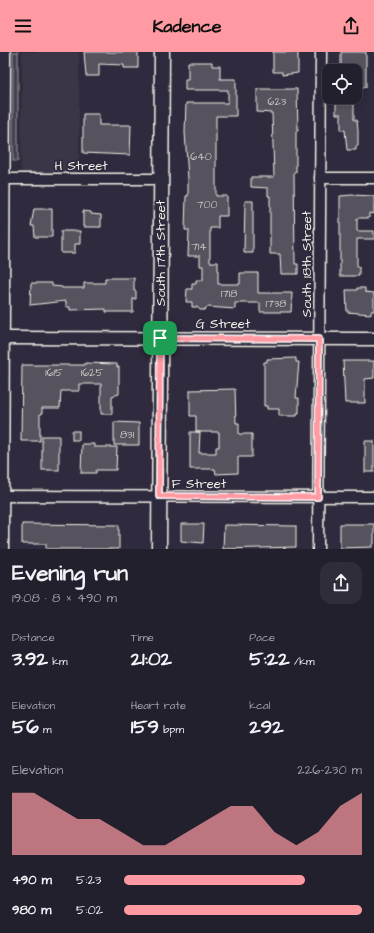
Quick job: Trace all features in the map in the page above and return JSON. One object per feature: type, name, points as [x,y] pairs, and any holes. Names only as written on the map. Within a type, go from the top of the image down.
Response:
[{"type":"main road","points":[[1,549],[1,179],[3,52]]},
{"type":"main road","name":"South 17th Street","points":[[159,549],[162,52]]},
{"type":"street","name":"South 18th Street","points":[[318,549],[321,52]]},
{"type":"street","points":[[320,178],[374,178]]},
{"type":"street","name":"H Street","points":[[1,179],[161,179]]},
{"type":"street","name":"G Street","points":[[1,338],[374,339]]},
{"type":"street","name":"F Street","points":[[1,496],[374,497]]},
{"type":"shaded area","points":[[13,52],[18,52],[18,161],[13,161]]},
{"type":"shaded area","points":[[22,52],[79,52],[79,179],[21,179]]},
{"type":"building","points":[[84,52],[138,52],[138,68],[124,68],[124,65],[99,64],[99,76],[86,76]]},
{"type":"building","points":[[273,52],[298,52],[298,73],[282,75],[282,72],[273,72]]},
{"type":"building","points":[[341,52],[366,52],[366,87],[362,87],[362,64],[341,64]]},
{"type":"building","points":[[188,62],[212,62],[212,66],[220,66],[220,79],[236,79],[236,116],[216,116],[216,196],[227,196],[227,216],[218,216],[218,228],[210,228],[210,262],[218,262],[218,284],[240,284],[240,273],[258,273],[258,293],[292,293],[291,312],[260,312],[260,303],[235,303],[235,309],[207,307],[204,310],[200,310],[197,307],[192,307],[192,302],[186,302],[187,289],[192,289],[192,284],[196,284],[196,280],[203,280],[203,266],[200,266],[200,256],[188,256],[189,230],[185,230],[186,196],[188,196],[185,132],[186,103],[228,103],[228,90],[185,90],[185,79],[188,79]]},
{"type":"building","points":[[257,89],[297,89],[298,131],[296,131],[296,172],[294,172],[295,264],[298,264],[298,274],[281,274],[280,254],[270,254],[270,196],[268,196],[268,188],[251,187],[251,177],[274,177],[272,113],[257,112]]},
{"type":"building","points":[[336,104],[354,104],[354,120],[357,120],[358,131],[358,146],[356,146],[356,150],[347,150],[345,130],[341,130],[341,114],[336,114]]},
{"type":"building","points":[[83,114],[99,114],[99,125],[131,125],[130,155],[83,153]]},
{"type":"building","points":[[340,196],[374,196],[374,214],[369,213],[369,218],[357,218],[357,231],[374,231],[374,239],[357,239],[357,267],[359,267],[359,276],[340,276]]},
{"type":"building","points":[[245,201],[253,201],[253,253],[244,253]]},
{"type":"building","points":[[34,209],[52,209],[52,237],[35,237],[34,226],[31,226]]},
{"type":"building","points":[[83,211],[101,215],[101,227],[83,227]]},
{"type":"building","points":[[61,231],[80,231],[80,244],[75,244],[75,253],[61,253]]},
{"type":"building","points":[[105,278],[134,278],[134,291],[136,291],[136,299],[133,299],[133,312],[106,312],[106,309],[70,310],[70,307],[66,307],[66,301],[30,305],[31,283],[52,283],[52,286],[62,288],[84,288],[84,283],[105,283]]},
{"type":"building","points":[[357,288],[365,288],[365,292],[374,293],[374,311],[371,311],[371,314],[347,312],[346,290],[357,290]]},
{"type":"building","points":[[296,358],[296,362],[299,362],[296,398],[299,398],[299,413],[297,413],[297,416],[279,416],[279,409],[267,409],[267,406],[264,406],[264,362],[267,362],[267,359]]},
{"type":"building","points":[[343,361],[374,361],[374,378],[365,379],[365,403],[345,403]]},
{"type":"building","points":[[85,363],[117,364],[117,367],[119,367],[119,394],[112,396],[112,414],[101,414],[101,384],[79,384],[79,391],[61,391],[60,408],[42,408],[42,414],[40,414],[40,441],[21,441],[22,365],[85,365]]},
{"type":"building","points":[[235,389],[236,423],[239,423],[239,434],[252,434],[252,457],[238,457],[238,473],[216,474],[215,469],[190,469],[190,432],[196,432],[196,416],[190,416],[190,390]],"holes":[[[200,432],[219,432],[219,447],[216,447],[216,453],[199,453]]]},
{"type":"building","points":[[114,422],[139,423],[139,445],[114,445]]},
{"type":"building","points":[[72,431],[79,431],[79,440],[72,440]]},
{"type":"building","points":[[42,436],[59,436],[59,470],[42,470]]},
{"type":"building","points":[[365,441],[374,441],[374,472],[365,472]]},
{"type":"building","points":[[82,444],[94,444],[94,447],[117,447],[116,470],[96,470],[96,473],[81,473]]},
{"type":"building","points":[[22,524],[119,525],[119,549],[46,549],[46,544],[22,544]]},
{"type":"building","points":[[181,524],[204,524],[203,543],[181,541]]},
{"type":"building","points":[[340,524],[374,524],[374,544],[372,544],[372,547],[340,548]]},
{"type":"building","points":[[224,525],[296,526],[296,547],[223,549]]},
{"type":"route","points":[[160,338],[319,339],[318,497],[159,496],[160,338]]}]
